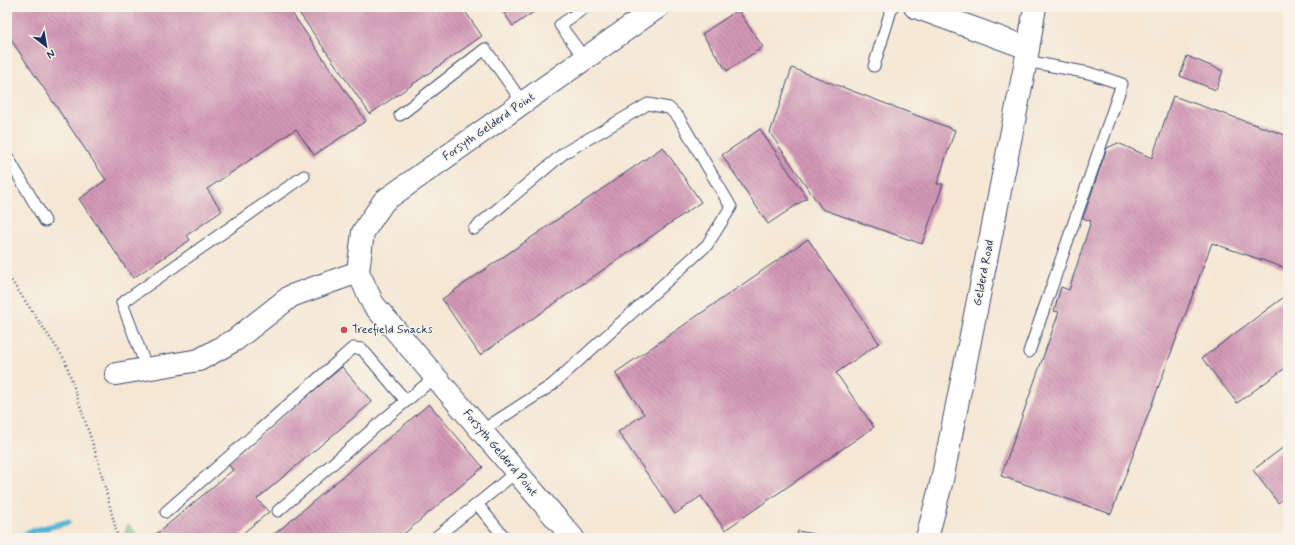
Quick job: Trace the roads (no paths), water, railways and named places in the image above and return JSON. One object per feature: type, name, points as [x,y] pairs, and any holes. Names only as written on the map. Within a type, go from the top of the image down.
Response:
[{"type":"street","name":"Forsyth Gelderd Point","points":[[573,538],[373,304],[358,272],[363,232],[384,201],[658,7]]},
{"type":"street","points":[[915,7],[1027,55]]},
{"type":"street","name":"Gelderd Road","points":[[927,538],[942,480],[1027,55],[1035,7]]},
{"type":"street","points":[[116,374],[199,360],[235,340],[291,296],[358,272]]},
{"type":"lane","points":[[585,59],[560,25],[586,7]]},
{"type":"lane","points":[[874,66],[892,7]]},
{"type":"lane","points":[[400,114],[485,49],[523,103]]},
{"type":"lane","points":[[1027,55],[1122,84],[1029,352]]},
{"type":"lane","points":[[474,229],[564,153],[648,104],[669,108],[679,118],[731,207],[707,245],[552,385],[481,431]]},
{"type":"lane","points":[[7,156],[45,221]]},
{"type":"lane","points":[[147,369],[122,303],[304,176]]},
{"type":"lane","points":[[166,512],[353,348],[362,349],[406,401]]},
{"type":"lane","points":[[278,512],[435,377]]},
{"type":"lane","points":[[435,538],[516,472]]},
{"type":"lane","points":[[477,504],[505,538]]},
{"type":"waterway","points":[[21,538],[29,532],[68,522]]},
{"type":"place","name":"Treefield Snacks","points":[[344,330]]}]
